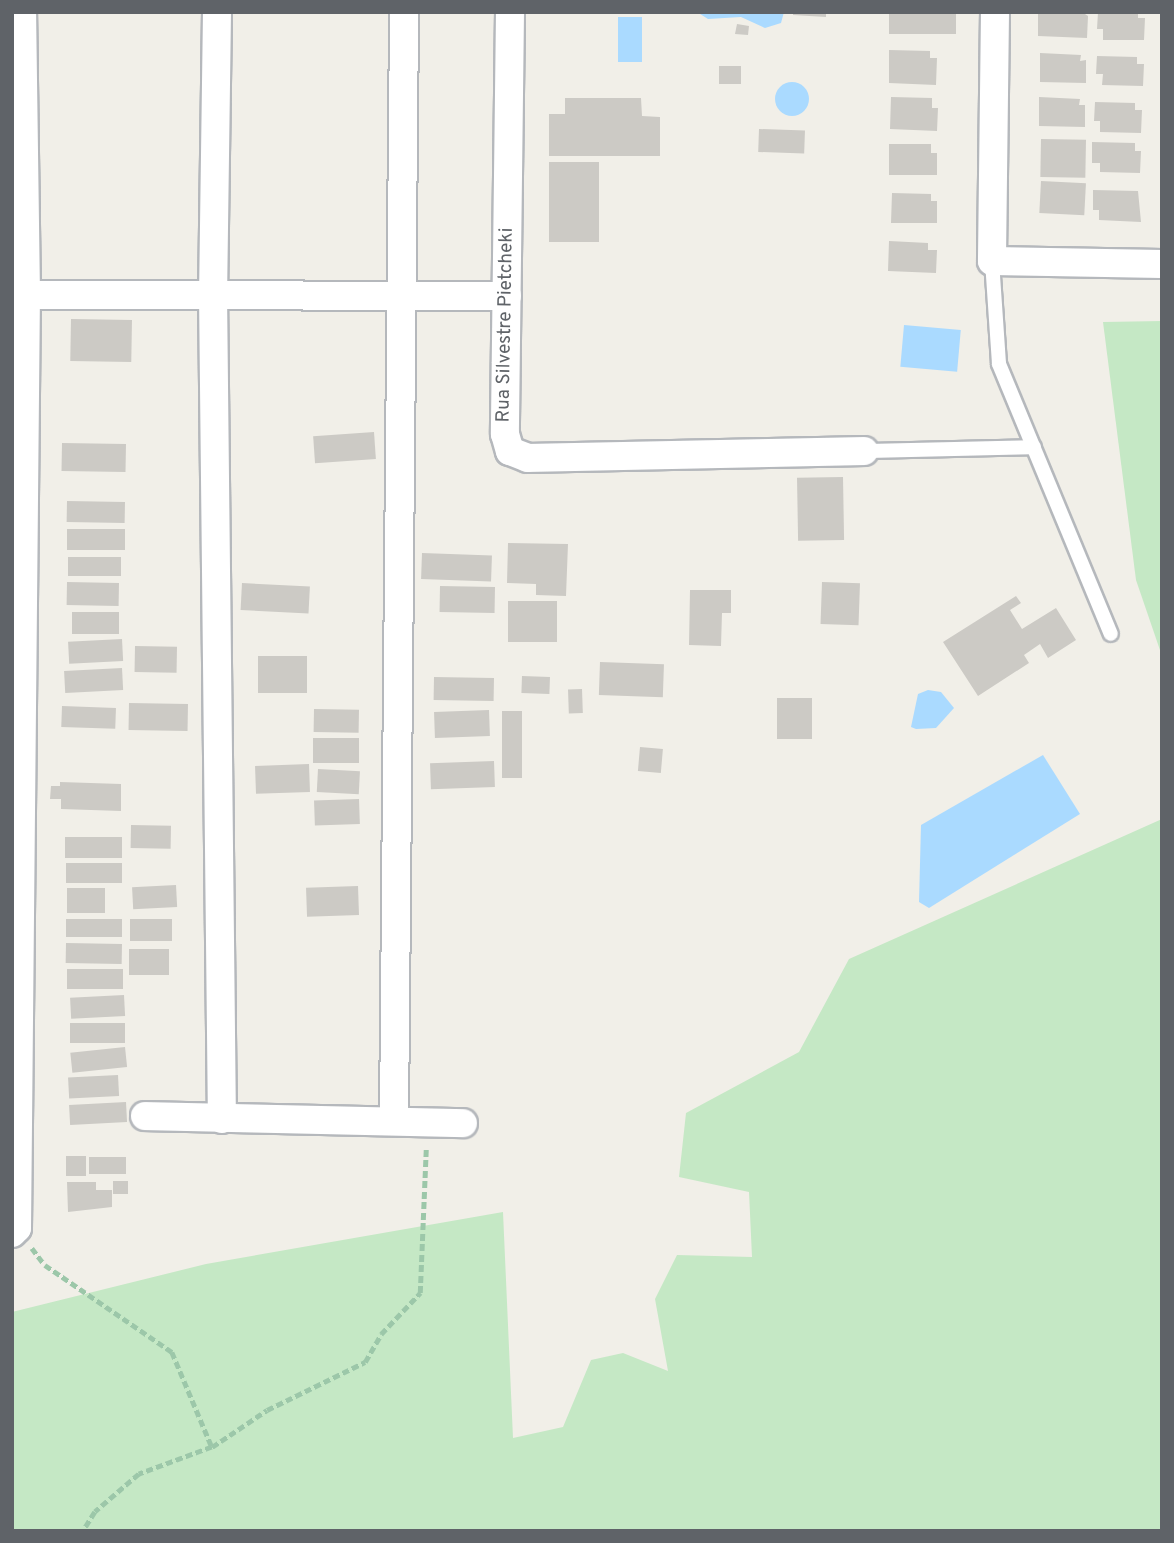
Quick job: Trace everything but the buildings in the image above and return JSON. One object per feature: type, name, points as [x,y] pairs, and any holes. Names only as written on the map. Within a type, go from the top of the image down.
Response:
[{"type":"street","points":[[15,1230],[22,12]]},
{"type":"street","points":[[217,12],[213,293],[222,1119]]},
{"type":"street","points":[[394,1120],[404,12]]},
{"type":"street","name":"Rua Silvestre Pietcheki","points":[[510,12],[505,434],[510,451],[528,458],[864,452]]},
{"type":"street","points":[[995,12],[992,261],[1162,264]]},
{"type":"street","points":[[19,295],[213,293],[507,296]]},
{"type":"street","points":[[145,1116],[394,1120],[463,1124]]},
{"type":"lane","points":[[992,261],[999,363],[1111,634]]},
{"type":"lane","points":[[864,452],[1034,447]]},
{"type":"path","points":[[83,1531],[95,1512],[139,1474],[212,1447],[267,1410],[365,1362],[381,1334],[420,1293],[427,1122]]},
{"type":"path","points":[[15,1230],[45,1265],[172,1353],[212,1447]]},
{"type":"green space","points":[[1162,321],[1162,656],[1136,580],[1103,322]]},
{"type":"green space","points":[[1162,819],[1162,1531],[12,1531],[12,1312],[206,1264],[503,1212],[513,1438],[563,1427],[591,1360],[623,1353],[668,1371],[655,1299],[677,1255],[752,1257],[749,1192],[679,1177],[686,1113],[799,1052],[849,959]]},
{"type":"water","points":[[697,12],[784,12],[781,23],[765,28],[741,17],[708,19]]},
{"type":"water","points":[[618,17],[642,17],[642,62],[618,62]]},
{"type":"water","points":[[792,82],[804,87],[809,99],[804,111],[792,116],[780,111],[775,99],[780,87]]},
{"type":"water","points":[[904,325],[961,330],[957,372],[900,367]]},
{"type":"water","points":[[928,690],[941,692],[954,708],[936,728],[916,729],[911,727],[918,694]]},
{"type":"water","points":[[1043,755],[1080,814],[929,908],[919,902],[921,825]]}]
